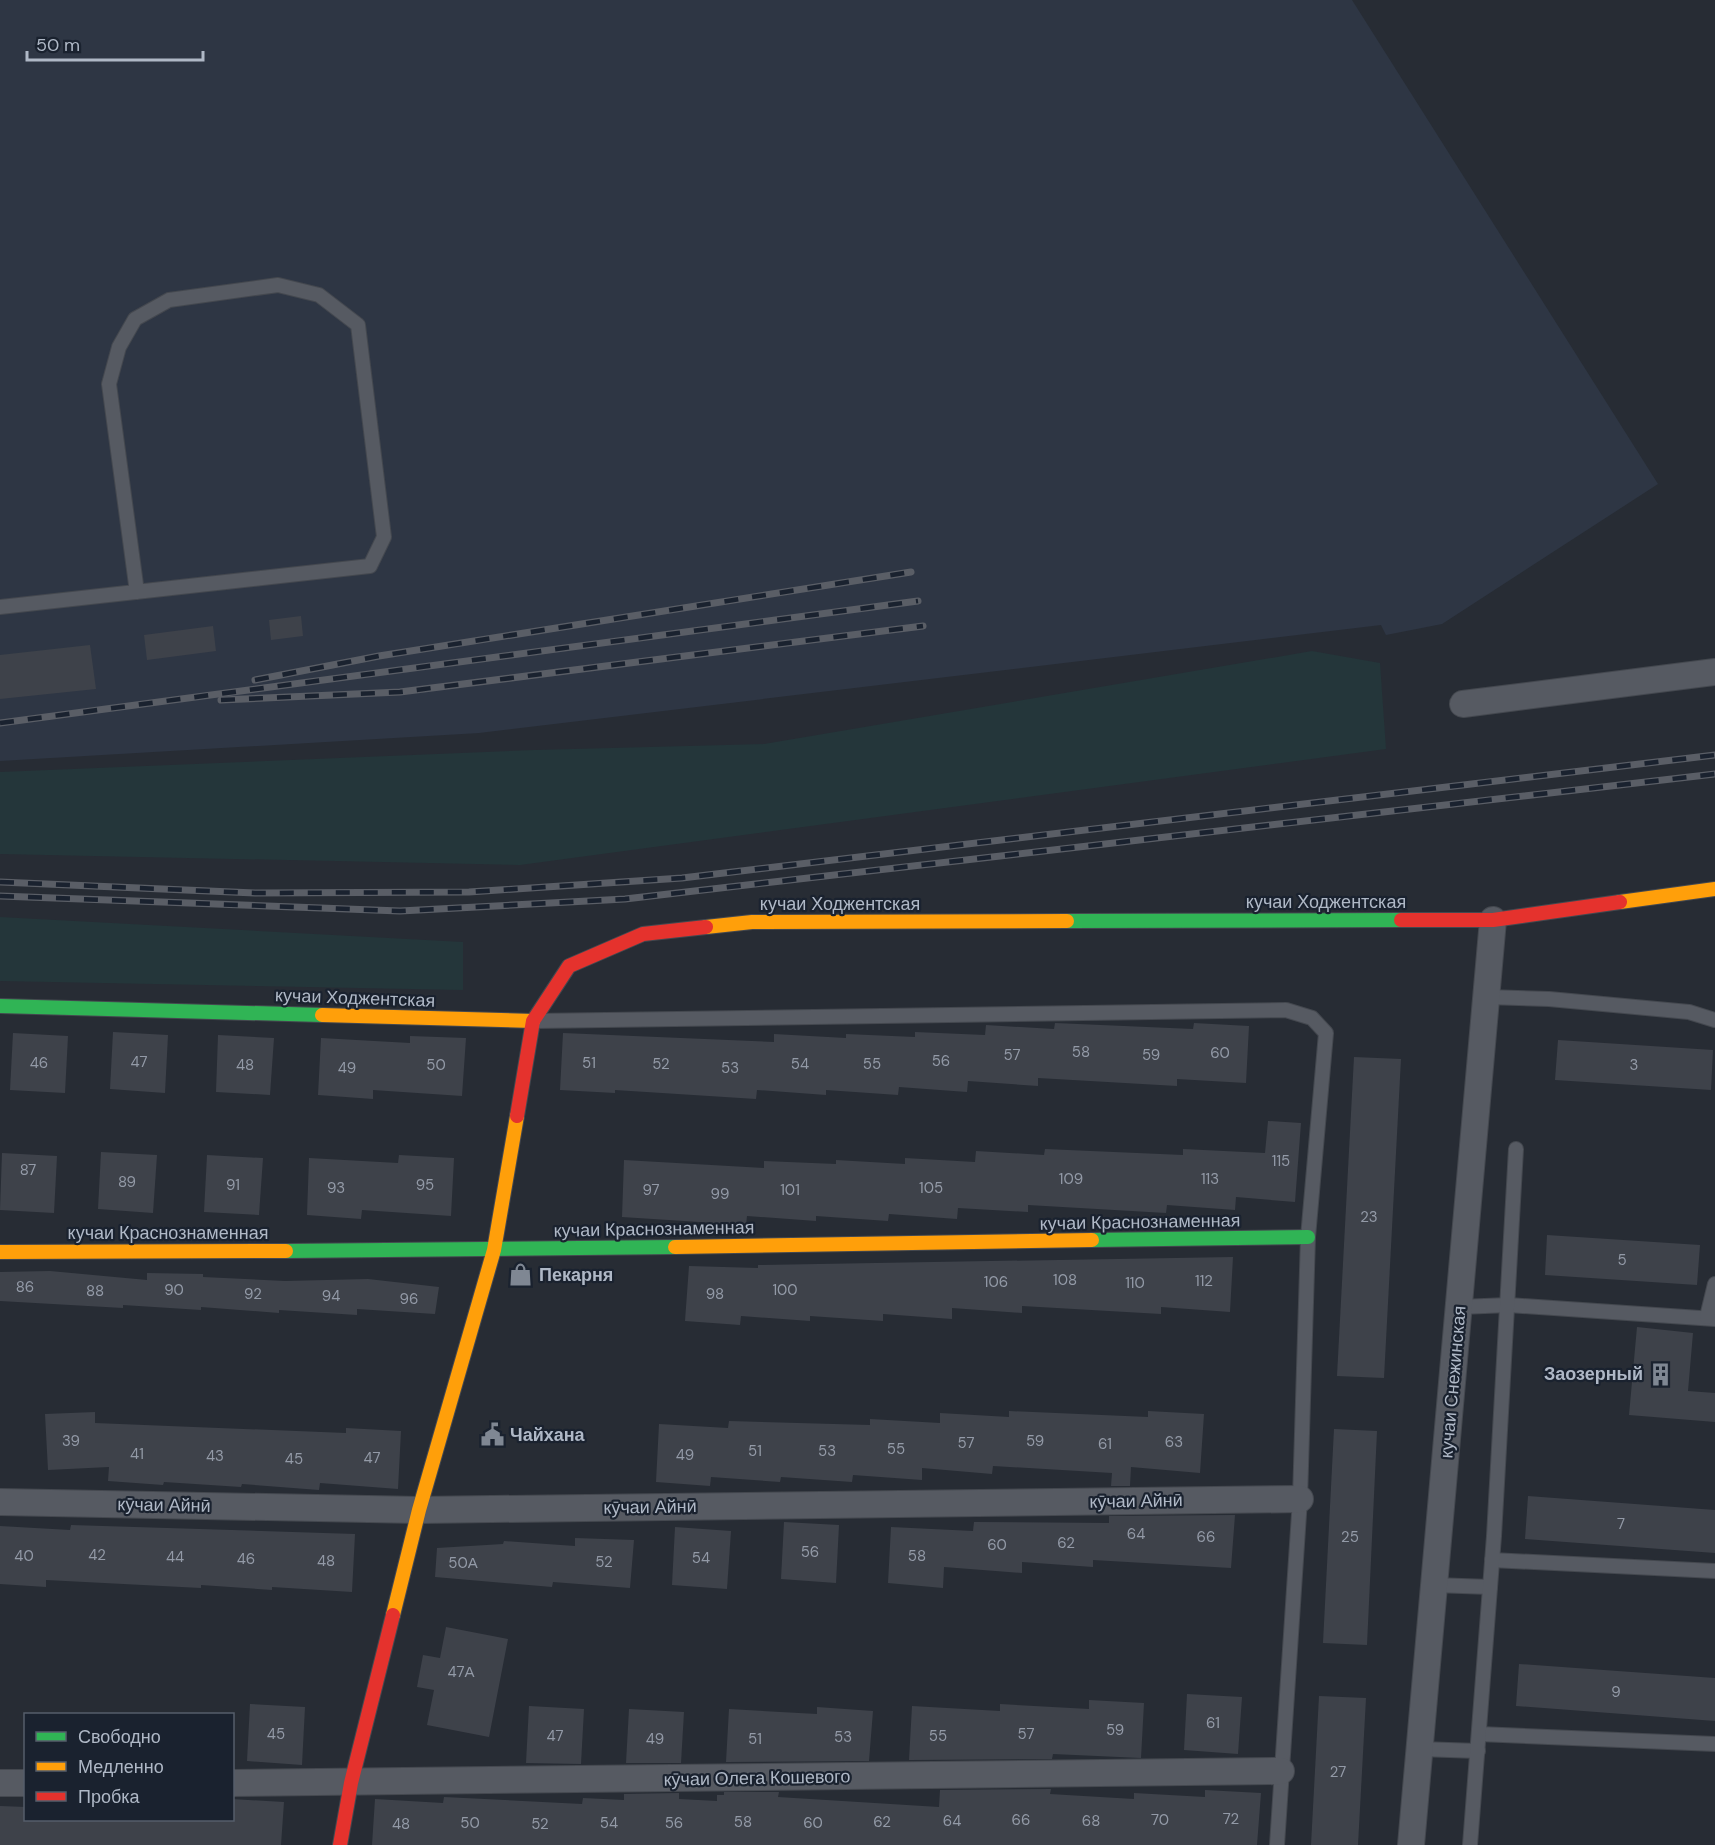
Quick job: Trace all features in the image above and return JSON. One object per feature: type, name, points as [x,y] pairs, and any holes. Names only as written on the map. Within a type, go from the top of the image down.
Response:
[{"type":"main road","name":"кучаи Ходжентская","points":[[0,1006],[533,1021],[568,966],[643,934],[752,922],[1493,920],[1715,890]]},
{"type":"main road","points":[[340,1845],[351,1783],[419,1510],[494,1250],[533,1021]]},
{"type":"main road","name":"кучаи Краснознаменная","points":[[0,1251],[494,1250],[1308,1237]]},
{"type":"street","points":[[1463,704],[1715,672]]},
{"type":"street","name":"кучаи Снежинская","points":[[1411,1845],[1493,920]]},
{"type":"street","name":"кӯчаи Айнӣ","points":[[0,1502],[419,1510],[1300,1499]]},
{"type":"street","name":"кӯчаи Олега Кошевого","points":[[234,1783],[1281,1771]]},
{"type":"street","points":[[0,1783],[24,1783]]},
{"type":"lane","points":[[0,607],[137,592],[370,566],[384,537],[358,325],[319,295],[278,285],[223,290],[169,300],[135,319],[119,347],[109,384],[137,592]]},
{"type":"lane","points":[[1487,997],[1549,999],[1689,1012],[1715,1020]]},
{"type":"lane","points":[[533,1021],[1286,1010],[1312,1018],[1326,1033],[1308,1237],[1300,1499],[1277,1845]]},
{"type":"lane","points":[[1470,1845],[1509,1305],[1516,1149]]},
{"type":"lane","points":[[1460,1307],[1509,1305],[1711,1318],[1715,1284]]},
{"type":"lane","points":[[1492,1560],[1715,1571]]},
{"type":"lane","points":[[1434,1586],[1490,1587]]},
{"type":"lane","points":[[1479,1734],[1715,1744]]},
{"type":"lane","points":[[1420,1749],[1478,1751]]},
{"type":"shaded area","points":[[0,0],[1352,0],[1658,484],[1442,624],[1386,635],[1381,625],[479,733],[0,761]]},
{"type":"shaded area","points":[[1312,651],[1380,663],[1386,749],[520,865],[0,854],[0,772],[535,750],[764,744]]},
{"type":"shaded area","points":[[0,917],[463,942],[463,990],[0,981]]},
{"type":"building","points":[[301,616],[303,636],[271,640],[269,620]]},
{"type":"building","points":[[213,626],[216,651],[147,660],[144,635]]},
{"type":"building","points":[[90,645],[96,689],[0,699],[0,655]]},
{"type":"building","points":[[1055,1023],[1193,1029],[1194,1023],[1249,1026],[1246,1083],[1177,1079],[1177,1086],[1038,1078],[1038,1086],[968,1081],[967,1092],[899,1087],[898,1095],[826,1090],[826,1095],[757,1090],[756,1099],[615,1090],[615,1093],[560,1090],[563,1033],[774,1042],[774,1034],[846,1038],[846,1034],[915,1037],[915,1032],[985,1035],[986,1025],[1054,1029]]},
{"type":"building","points":[[113,1032],[168,1035],[165,1093],[110,1089]]},
{"type":"building","points":[[13,1033],[68,1036],[65,1093],[10,1090]]},
{"type":"building","points":[[218,1035],[274,1038],[270,1095],[216,1092]]},
{"type":"building","points":[[410,1036],[466,1038],[462,1096],[373,1090],[373,1099],[318,1095],[321,1038],[410,1043]]},
{"type":"building","points":[[1558,1040],[1713,1050],[1711,1090],[1555,1080]]},
{"type":"building","points":[[1354,1057],[1401,1059],[1384,1378],[1337,1376]]},
{"type":"building","points":[[1268,1121],[1301,1123],[1295,1202],[1236,1197],[1235,1210],[1167,1205],[1166,1213],[1028,1205],[1028,1212],[958,1208],[957,1219],[889,1214],[888,1221],[816,1216],[816,1221],[747,1216],[746,1225],[622,1217],[624,1160],[764,1168],[764,1161],[836,1164],[836,1160],[905,1164],[905,1158],[975,1162],[976,1151],[1044,1155],[1045,1149],[1183,1155],[1183,1149],[1265,1153]]},
{"type":"building","points":[[101,1152],[157,1155],[153,1213],[98,1209]]},
{"type":"building","points":[[2,1153],[57,1156],[54,1213],[0,1210]]},
{"type":"building","points":[[207,1155],[263,1158],[259,1215],[204,1212]]},
{"type":"building","points":[[399,1155],[454,1158],[451,1216],[362,1210],[361,1219],[307,1215],[309,1158],[398,1163]]},
{"type":"building","points":[[1547,1235],[1700,1245],[1697,1285],[1545,1275]]},
{"type":"building","points":[[1233,1257],[1230,1312],[1161,1307],[1161,1314],[1022,1306],[1022,1313],[952,1308],[952,1319],[883,1314],[883,1321],[810,1316],[810,1321],[741,1316],[740,1325],[685,1321],[689,1266],[758,1268],[758,1265]]},
{"type":"building","points":[[50,1271],[147,1280],[147,1273],[203,1274],[203,1277],[285,1281],[368,1279],[439,1287],[435,1314],[357,1309],[357,1315],[279,1310],[279,1313],[201,1307],[201,1310],[123,1305],[123,1308],[0,1301],[0,1272]]},
{"type":"building","name":"Заозерный","points":[[1637,1327],[1693,1333],[1688,1391],[1715,1393],[1715,1422],[1629,1415]]},
{"type":"building","points":[[1009,1411],[1148,1417],[1148,1411],[1204,1414],[1200,1473],[1131,1467],[1130,1486],[1111,1486],[1112,1473],[993,1466],[992,1474],[922,1468],[922,1480],[853,1475],[852,1482],[781,1477],[780,1482],[711,1477],[710,1486],[656,1482],[659,1424],[728,1428],[729,1421],[870,1425],[870,1419],[940,1423],[940,1413],[1009,1417]]},
{"type":"building","points":[[95,1412],[95,1423],[346,1433],[346,1428],[401,1431],[398,1489],[320,1483],[319,1490],[242,1484],[241,1487],[164,1482],[163,1485],[108,1481],[109,1467],[48,1470],[45,1414]]},
{"type":"building","points":[[1334,1429],[1377,1431],[1367,1645],[1323,1643]]},
{"type":"building","points":[[1528,1496],[1715,1510],[1715,1553],[1525,1539]]},
{"type":"building","points":[[1235,1515],[1231,1568],[1093,1560],[1093,1567],[1022,1562],[1022,1573],[944,1567],[943,1588],[888,1583],[891,1527],[973,1531],[974,1522],[1109,1523],[1109,1516]]},
{"type":"building","points":[[784,1522],[839,1525],[836,1583],[781,1579]]},
{"type":"building","points":[[71,1525],[355,1534],[352,1592],[201,1585],[201,1588],[46,1580],[46,1587],[0,1584],[0,1526],[70,1530]]},
{"type":"building","points":[[675,1527],[731,1531],[727,1589],[672,1585]]},
{"type":"building","points":[[575,1538],[634,1540],[630,1588],[553,1582],[552,1587],[435,1577],[437,1548],[503,1544],[504,1541],[575,1546]]},
{"type":"building","points":[[446,1627],[508,1639],[489,1737],[427,1725],[434,1690],[417,1687],[423,1655],[440,1658]]},
{"type":"building","points":[[1519,1664],[1715,1678],[1715,1721],[1516,1706]]},
{"type":"building","points":[[1187,1694],[1242,1697],[1238,1754],[1184,1750]]},
{"type":"building","points":[[1319,1696],[1366,1698],[1358,1845],[1311,1845]]},
{"type":"building","points":[[1089,1700],[1144,1703],[1141,1758],[1053,1754],[1052,1759],[909,1760],[912,1706],[1000,1711],[1000,1704],[1089,1709]]},
{"type":"building","points":[[250,1704],[305,1707],[302,1765],[247,1761]]},
{"type":"building","points":[[529,1706],[584,1709],[581,1764],[526,1763]]},
{"type":"building","points":[[817,1707],[873,1711],[869,1761],[726,1762],[729,1709],[817,1714]]},
{"type":"building","points":[[629,1709],[684,1712],[681,1763],[626,1763]]},
{"type":"building","points":[[1051,1789],[1050,1794],[1134,1799],[1134,1793],[1205,1797],[1205,1790],[1261,1793],[1257,1845],[372,1845],[375,1799],[443,1803],[444,1797],[582,1804],[583,1798],[624,1800],[624,1794],[679,1793],[679,1799],[717,1801],[717,1795],[724,1795],[724,1792],[779,1792],[778,1797],[939,1807],[940,1790]]},
{"type":"building","points":[[234,1799],[284,1802],[281,1845],[0,1845],[0,1806],[24,1807],[24,1821],[234,1821]]},
{"type":"railway","points":[[255,680],[379,656],[911,572]]},
{"type":"railway","points":[[0,723],[918,601]]},
{"type":"railway","points":[[221,700],[400,692],[923,626]]},
{"type":"railway","points":[[0,882],[255,893],[469,892],[682,878],[1715,755]]},
{"type":"railway","points":[[0,896],[400,911],[625,899],[1715,774]]},
{"type":"traffic: fast","points":[[1067,921],[1401,920]]},
{"type":"traffic: fast","points":[[0,1006],[322,1015]]},
{"type":"traffic: fast","points":[[1092,1240],[1308,1237]]},
{"type":"traffic: fast","points":[[286,1251],[675,1247]]},
{"type":"traffic: slow","points":[[1620,902],[1715,889]]},
{"type":"traffic: slow","points":[[706,927],[752,922],[1067,921]]},
{"type":"traffic: slow","points":[[322,1015],[533,1021]]},
{"type":"traffic: slow","points":[[393,1615],[419,1510],[494,1250],[517,1116]]},
{"type":"traffic: slow","points":[[675,1247],[1092,1240]]},
{"type":"traffic: slow","points":[[0,1252],[286,1251]]},
{"type":"traffic: jam","points":[[1401,920],[1493,920],[1620,902]]},
{"type":"traffic: jam","points":[[517,1116],[533,1021],[569,966],[643,934],[706,927]]},
{"type":"traffic: jam","points":[[340,1845],[351,1783],[393,1615]]},
{"type":"place","name":"Пекарня","points":[[521,1275]]},
{"type":"place","name":"Заозерный","points":[[1661,1374]]},
{"type":"place","name":"Чайхана","points":[[492,1435]]}]
